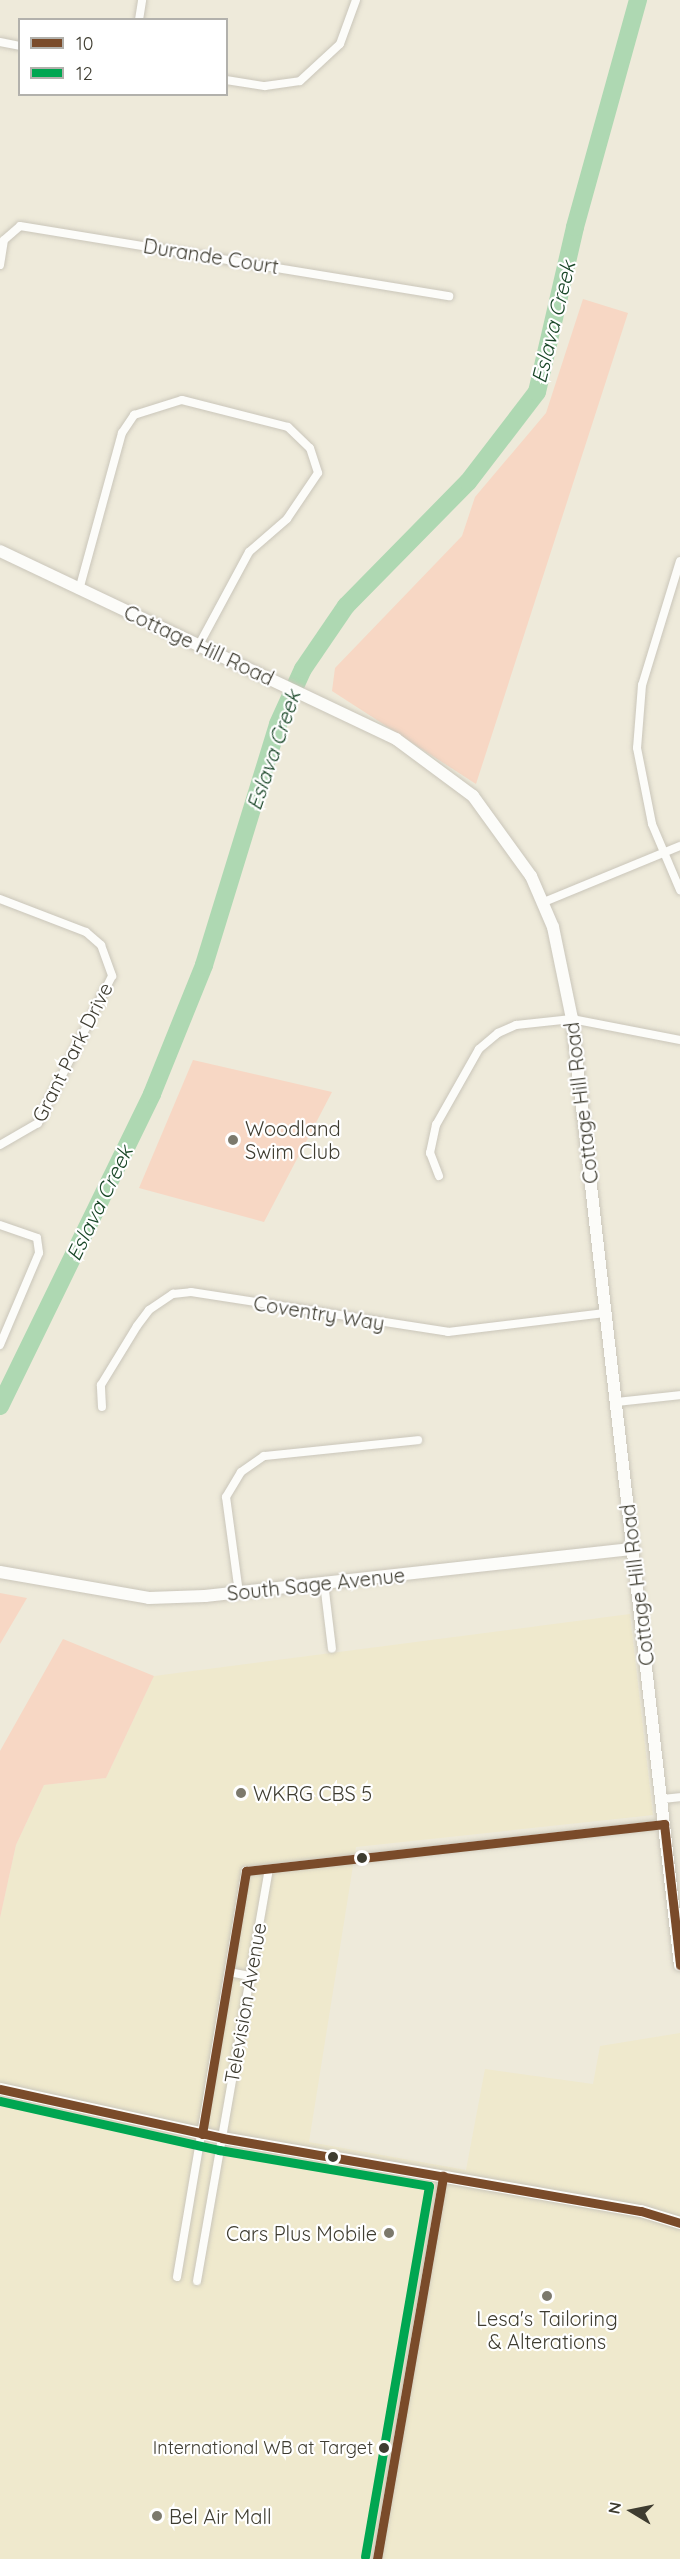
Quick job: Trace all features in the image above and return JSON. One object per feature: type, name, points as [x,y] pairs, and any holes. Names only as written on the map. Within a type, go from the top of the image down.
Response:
[{"type":"street","points":[[139,18],[142,0]]},
{"type":"street","points":[[228,80],[283,86],[300,81],[329,59],[350,27],[356,0]]},
{"type":"street","points":[[0,42],[18,46]]},
{"type":"street","name":"Durande Court","points":[[0,265],[4,240],[20,226],[449,296]]},
{"type":"street","points":[[79,590],[122,433],[134,415],[182,400],[288,427],[301,436],[318,473],[302,498],[249,552],[200,643]]},
{"type":"street","name":"Cottage Hill Road","points":[[0,551],[79,590],[200,643],[396,739],[473,796],[496,823],[544,902],[572,1019],[680,1965]]},
{"type":"street","points":[[680,561],[642,685],[637,723],[639,773],[662,853],[680,890]]},
{"type":"street","points":[[544,902],[680,846]]},
{"type":"street","name":"Grant Park Drive","points":[[0,899],[86,932],[101,945],[112,976],[38,1124],[0,1145]]},
{"type":"street","points":[[439,1176],[430,1153],[436,1125],[479,1049],[516,1025],[572,1019],[680,1040]]},
{"type":"street","points":[[0,1225],[37,1238],[39,1253],[0,1345]]},
{"type":"street","name":"Coventry Way","points":[[102,1407],[102,1385],[137,1326],[149,1310],[173,1294],[191,1292],[448,1332],[605,1313]]},
{"type":"street","points":[[616,1402],[680,1395]]},
{"type":"street","points":[[239,1593],[226,1497],[241,1472],[264,1456],[418,1440]]},
{"type":"street","name":"South Sage Avenue","points":[[0,1572],[149,1598],[239,1593],[633,1549]]},
{"type":"street","points":[[324,1583],[332,1648]]},
{"type":"street","points":[[662,1799],[680,1797]]},
{"type":"street","points":[[269,1869],[664,1824]]},
{"type":"street","name":"Television Avenue","points":[[177,2277],[246,1871],[269,1869],[197,2281]]},
{"type":"street","points":[[229,1972],[250,1976]]},
{"type":"street","points":[[0,2089],[222,2138],[676,2219]]},
{"type":"street","points":[[377,2559],[443,2176]]},
{"type":"shaded area","points":[[583,299],[628,313],[476,784],[332,691],[335,668],[462,536],[475,497],[546,413]]},
{"type":"shaded area","name":"Woodland Swim Club","points":[[193,1060],[332,1092],[264,1222],[139,1188]]},
{"type":"shaded area","points":[[0,1593],[27,1598],[0,1644]]},
{"type":"shaded area","points":[[630,1614],[653,1815],[356,1847],[309,2142],[466,2170],[485,2069],[593,2084],[600,2046],[680,2033],[680,2559],[0,2559],[0,1918],[16,1845],[44,1785],[106,1778],[154,1676]]},
{"type":"shaded area","points":[[63,1639],[154,1676],[106,1778],[44,1785],[16,1845],[0,1918],[0,1751]]},
{"type":"waterway","name":"Eslava Creek","points":[[0,1406],[152,1094],[204,965],[278,724],[303,669],[346,606],[468,482],[537,392],[575,227],[638,0]]},
{"type":"transit line","name":"10","points":[[202,2134],[246,1871],[664,1824],[680,1965]]},
{"type":"transit line","name":"10","points":[[0,2089],[222,2138],[641,2211],[680,2223]]},
{"type":"transit line","name":"12","points":[[0,2101],[219,2150],[429,2186],[365,2557]]},
{"type":"transit line","name":"10","points":[[377,2559],[443,2176]]},
{"type":"place","name":"Woodland Swim Club","points":[[233,1140]]},
{"type":"place","name":"WKRG CBS 5","points":[[241,1793]]},
{"type":"place","name":"Cars Plus Mobile","points":[[389,2233]]},
{"type":"place","name":"Lesa's Tailoring & Alterations","points":[[547,2296]]},
{"type":"place","name":"International WB at Target","points":[[384,2448]]},
{"type":"place","name":"Bel Air Mall","points":[[157,2516]]}]
